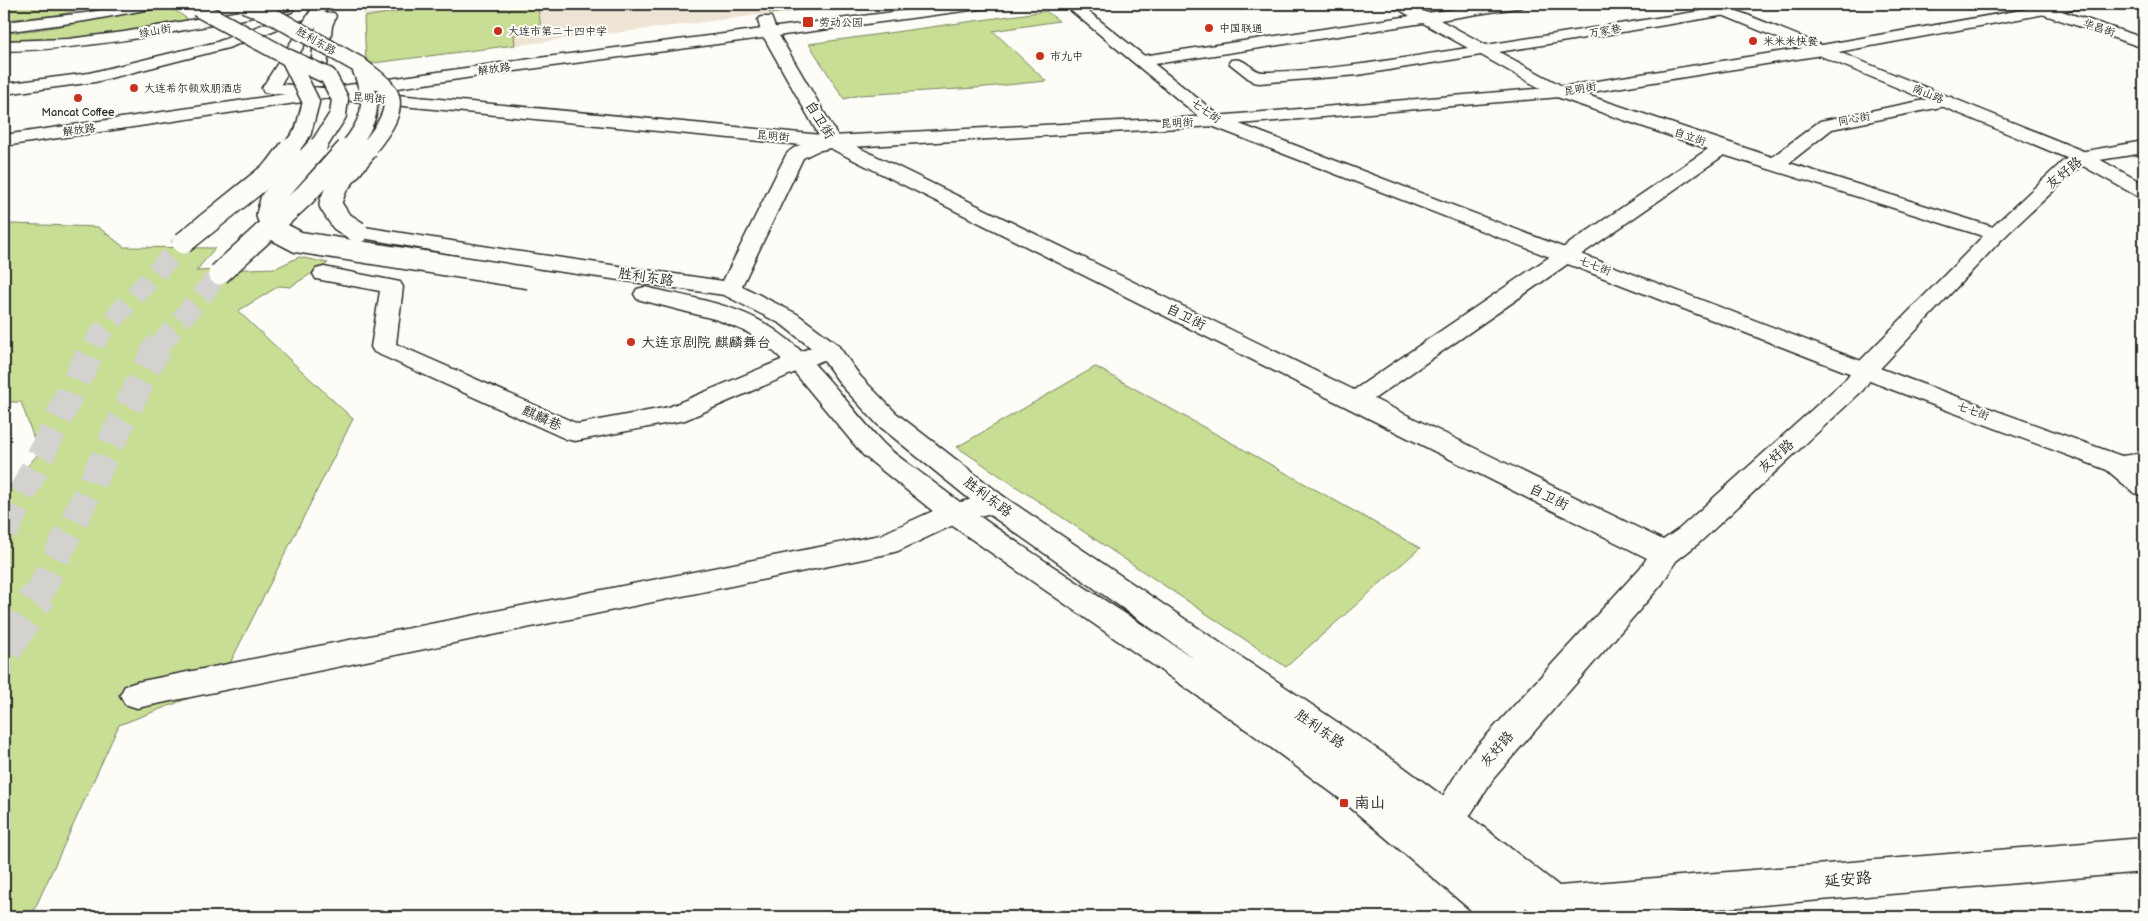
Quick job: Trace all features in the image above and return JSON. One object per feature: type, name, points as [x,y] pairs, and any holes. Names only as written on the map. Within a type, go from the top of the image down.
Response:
[{"type":"street","points":[[4,26],[67,17],[124,4]]},
{"type":"street","points":[[4,26],[85,17],[156,4]]},
{"type":"street","name":"胜利东路","points":[[244,4],[268,14],[359,65],[389,91],[393,106],[385,125],[363,156],[337,185],[330,204],[335,217],[344,225],[358,232],[514,258],[730,289],[789,319],[828,349],[851,381],[887,420],[993,503],[1247,677],[1447,820],[1556,911]]},
{"type":"street","points":[[4,90],[89,78],[222,45],[299,16],[305,4]]},
{"type":"street","name":"绿山街","points":[[4,46],[68,44],[124,37],[305,4]]},
{"type":"street","points":[[320,88],[316,26],[322,4]]},
{"type":"street","points":[[270,88],[316,26],[336,4]]},
{"type":"street","name":"解放路","points":[[768,26],[891,4]]},
{"type":"street","name":"解放路","points":[[4,141],[320,88],[768,26],[986,4]]},
{"type":"street","name":"七七街","points":[[1070,4],[1215,121],[1865,370],[2117,464],[2144,487]]},
{"type":"street","name":"自立街","points":[[1400,4],[1560,92],[1774,165],[1996,234]]},
{"type":"street","points":[[1142,61],[1516,4]]},
{"type":"street","name":"南山路","points":[[1708,4],[2080,157],[2144,192]]},
{"type":"street","name":"华昌街","points":[[2026,4],[2144,43]]},
{"type":"street","name":"昆明街","points":[[270,88],[320,88],[832,142],[1215,121],[1560,92],[1822,50],[2078,4]]},
{"type":"street","points":[[194,6],[289,58],[328,76],[340,100],[338,115],[327,135],[312,156],[270,200],[267,215],[275,230],[298,242],[651,295],[726,315],[755,327],[781,345],[799,362],[873,449],[954,513],[1263,723],[1352,788],[1509,917]]},
{"type":"street","name":"万家巷","points":[[1237,63],[1258,78],[1341,77],[1408,62],[1726,11]]},
{"type":"street","name":"自卫街","points":[[768,26],[832,142],[1665,554]]},
{"type":"street","points":[[1351,29],[1408,62],[1424,74]]},
{"type":"street","points":[[1296,43],[1341,77]]},
{"type":"street","points":[[183,243],[274,168],[303,132],[311,102],[289,58]]},
{"type":"street","points":[[219,274],[346,153],[370,110],[369,93],[359,65]]},
{"type":"street","name":"解放路","points":[[4,127],[270,88]]},
{"type":"street","name":"同心街","points":[[1774,165],[1826,125],[1945,101]]},
{"type":"street","points":[[730,289],[795,155],[811,147],[832,142]]},
{"type":"street","name":"友好路","points":[[1447,820],[1480,768],[1651,576],[1665,554],[1689,536],[1854,385],[1865,370],[1996,234],[2080,157],[2144,147]]},
{"type":"street","points":[[1354,401],[1568,256],[1722,148]]},
{"type":"street","name":"麒麟巷","points":[[324,274],[392,287],[383,347],[575,433],[676,414],[828,349]]},
{"type":"street","points":[[2117,464],[2144,462]]},
{"type":"street","points":[[137,695],[886,544],[954,513],[993,503]]},
{"type":"street","name":"延安路","points":[[1556,911],[2144,855]]},
{"type":"shaded area","name":"大连市第二十四中学","points":[[366,4],[849,4],[366,64],[362,8]]},
{"type":"green space","points":[[4,4],[108,4],[58,15],[5,20]]},
{"type":"green space","points":[[441,4],[537,4],[542,32],[514,35],[515,45],[366,64],[364,17]]},
{"type":"green space","points":[[764,4],[849,4],[770,14]]},
{"type":"green space","points":[[172,8],[189,20],[136,32],[84,38],[4,41],[4,33]]},
{"type":"green space","points":[[1046,11],[1059,21],[993,31],[1046,81],[976,88],[859,95],[844,99],[809,44]]},
{"type":"green space","points":[[4,225],[98,227],[124,247],[215,248],[196,271],[276,268],[299,257],[328,263],[290,287],[279,286],[238,311],[353,419],[218,687],[119,725],[31,917],[4,917],[4,493],[39,453],[21,402],[4,402]]},
{"type":"green space","points":[[1095,367],[1420,548],[1286,667],[957,447]]},
{"type":"tunnel","points":[[94,345],[98,336],[183,243]]},
{"type":"tunnel","points":[[160,345],[219,274]]},
{"type":"tunnel","points":[[4,532],[94,344]]},
{"type":"tunnel","points":[[38,596],[156,349],[160,345]]},
{"type":"tunnel","points":[[4,649],[39,595]]},
{"type":"place","name":"劳动公园","points":[[808,22]]},
{"type":"place","name":"中国联通","points":[[1209,28]]},
{"type":"place","name":"大连市第二十四中学","points":[[498,31]]},
{"type":"place","name":"米米米快餐","points":[[1753,41]]},
{"type":"place","name":"市九中","points":[[1040,56]]},
{"type":"place","name":"大连希尔顿欢朋酒店","points":[[134,88]]},
{"type":"place","name":"Mancat Coffee","points":[[78,98]]},
{"type":"place","name":"大连京剧院 麒麟舞台","points":[[631,342]]},
{"type":"place","name":"南山","points":[[1344,803]]}]
